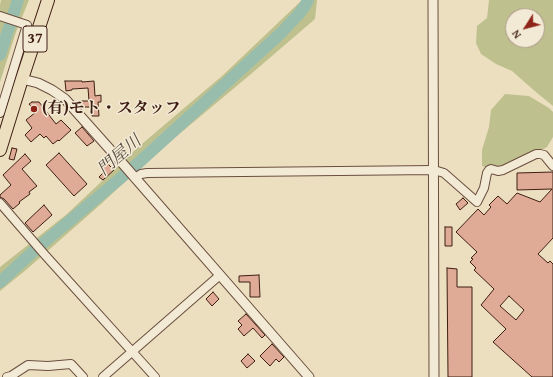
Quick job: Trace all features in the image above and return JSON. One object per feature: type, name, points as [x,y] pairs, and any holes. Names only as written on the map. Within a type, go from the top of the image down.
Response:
[{"type":"main road","name":"37","points":[[0,147],[48,0]]},
{"type":"street","points":[[433,0],[434,377]]},
{"type":"street","points":[[0,16],[27,25],[0,113]]},
{"type":"street","points":[[22,79],[38,83],[65,99],[309,377]]},
{"type":"street","points":[[135,178],[141,174],[147,173],[434,170],[444,173],[477,202],[484,188],[487,173],[491,169],[498,171],[503,170],[536,154],[544,155],[553,166]]},
{"type":"street","points":[[0,204],[155,377]]},
{"type":"street","points":[[103,377],[220,275]]},
{"type":"street","points":[[10,377],[28,365],[48,366],[71,364],[83,377]]},
{"type":"green space","points":[[1,0],[29,0],[16,32],[0,82],[0,5]]},
{"type":"green space","points":[[302,0],[317,0],[315,19],[153,156],[101,204],[0,291],[0,267],[67,214],[136,149],[222,76]]},
{"type":"green space","points":[[489,0],[553,0],[553,106],[512,71],[496,64],[481,54],[476,43],[477,26],[487,18]]},
{"type":"green space","points":[[505,94],[529,96],[549,108],[553,112],[553,137],[547,147],[525,159],[494,170],[482,166],[482,150],[489,127],[491,110]]},
{"type":"building","points":[[65,81],[94,81],[95,96],[101,95],[101,102],[98,102],[99,116],[92,116],[92,107],[82,107],[81,101],[89,101],[88,88],[66,91]]},
{"type":"building","points":[[32,102],[39,102],[56,124],[61,120],[71,130],[59,141],[58,140],[53,144],[46,136],[44,138],[40,134],[31,142],[25,135],[32,128],[26,120],[36,112],[29,104]]},
{"type":"building","points":[[82,127],[94,141],[87,146],[75,133]]},
{"type":"building","points":[[12,148],[17,149],[14,160],[9,159]]},
{"type":"building","points":[[59,153],[87,184],[74,196],[46,165]]},
{"type":"building","points":[[25,154],[31,161],[22,169],[37,186],[29,192],[30,194],[19,202],[20,203],[13,209],[4,199],[0,197],[0,195],[11,185],[3,175]]},
{"type":"building","points":[[106,162],[114,170],[103,180],[99,177],[104,172],[100,167]]},
{"type":"building","points":[[553,172],[553,238],[538,254],[548,263],[550,261],[553,264],[553,377],[532,377],[493,342],[506,329],[481,305],[494,289],[474,270],[476,268],[470,262],[473,259],[471,258],[477,252],[456,232],[478,209],[484,215],[491,207],[489,205],[498,196],[507,204],[517,193],[540,202],[552,189],[517,190],[517,173]],"holes":[[[509,296],[524,310],[516,320],[500,306]]]},
{"type":"building","points":[[463,198],[468,203],[460,210],[456,204]]},
{"type":"building","points":[[44,205],[52,215],[33,232],[25,223]]},
{"type":"building","points":[[445,227],[452,227],[452,246],[445,246]]},
{"type":"building","points":[[447,268],[457,269],[457,287],[472,287],[472,377],[448,377]]},
{"type":"building","points":[[259,275],[260,297],[250,297],[250,282],[239,282],[239,276]]},
{"type":"building","points":[[213,292],[219,299],[212,306],[206,299]]},
{"type":"building","points":[[246,314],[265,335],[262,338],[253,328],[244,336],[238,329],[242,325],[238,321]]},
{"type":"building","points":[[272,344],[284,357],[279,362],[276,359],[270,366],[260,356]]},
{"type":"building","points":[[248,354],[255,361],[247,368],[241,361]]},
{"type":"waterway","points":[[0,55],[18,0]]},
{"type":"waterway","name":"門屋川","points":[[0,282],[36,249],[135,166],[281,33],[298,15],[308,0]]},
{"type":"place","name":"(有)モト・スタッフ","points":[[34,109]]}]
